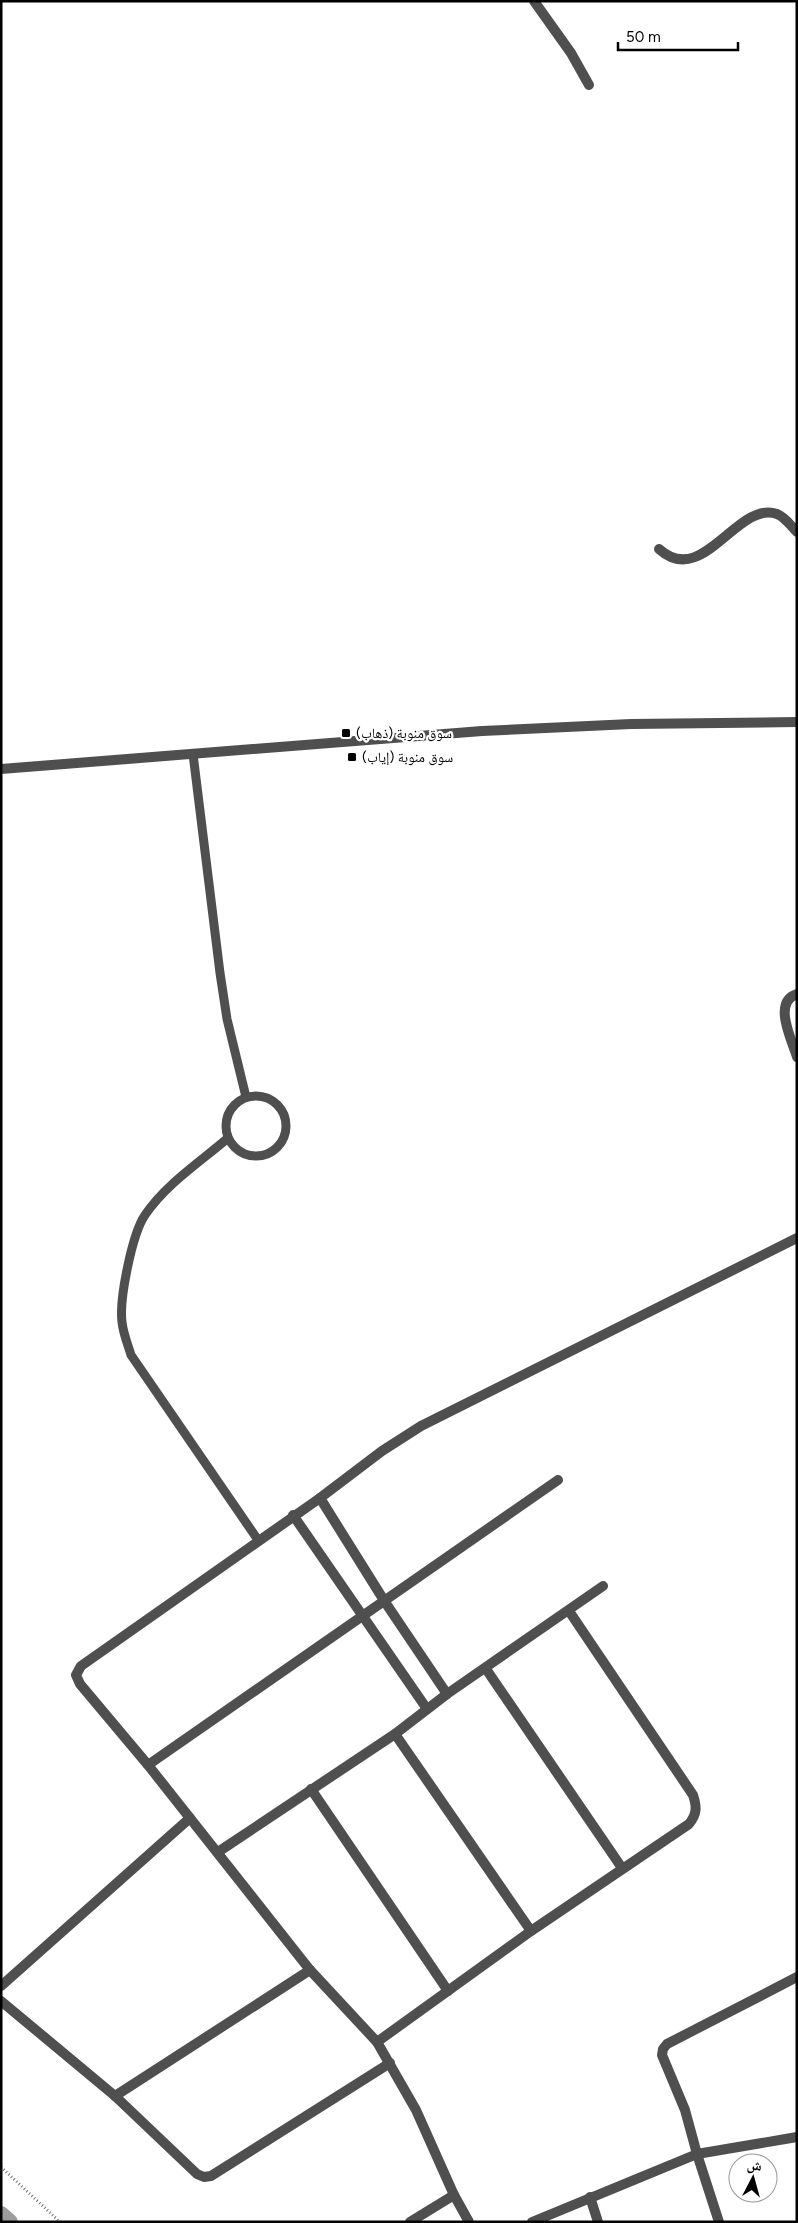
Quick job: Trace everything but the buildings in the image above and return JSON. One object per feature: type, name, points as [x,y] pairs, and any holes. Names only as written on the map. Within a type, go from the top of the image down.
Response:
[{"type":"street","points":[[534,1],[571,52],[589,85]]},
{"type":"street","points":[[659,548],[665,555],[673,558],[692,557],[717,546],[742,522],[760,514],[777,514],[797,532]]},
{"type":"street","points":[[1,769],[482,731],[631,724],[797,722]]},
{"type":"street","points":[[797,994],[791,996],[785,1003],[783,1012],[797,1057]]},
{"type":"street","points":[[469,2222],[454,2195],[416,2110],[378,2042],[310,1970],[218,1852],[80,1684],[76,1675],[81,1666],[293,1515],[320,1498],[382,1451],[420,1426],[797,1238]]},
{"type":"street","points":[[148,1765],[558,1480]]},
{"type":"street","points":[[320,1498],[385,1602],[447,1694]]},
{"type":"street","points":[[293,1515],[427,1708]]},
{"type":"street","points":[[218,1852],[395,1734],[427,1708],[486,1669],[603,1586]]},
{"type":"street","points":[[378,2042],[531,1931],[689,1824],[695,1816],[696,1806],[693,1795],[568,1611]]},
{"type":"street","points":[[486,1669],[622,1868]]},
{"type":"street","points":[[395,1734],[531,1931]]},
{"type":"street","points":[[311,1789],[448,1991]]},
{"type":"street","points":[[1,1986],[190,1818]]},
{"type":"street","points":[[115,2096],[310,1970]]},
{"type":"street","points":[[718,2222],[685,2110],[662,2055],[663,2049],[667,2044],[797,1977]]},
{"type":"street","points":[[1,2001],[115,2096],[197,2174],[204,2177],[211,2176],[390,2063]]},
{"type":"street","points":[[532,2222],[698,2154],[797,2137]]},
{"type":"street","points":[[410,2222],[454,2195]]},
{"type":"street","points":[[590,2197],[598,2222]]},
{"type":"lane","points":[[194,754],[227,1019],[246,1097]]},
{"type":"lane","points":[[259,1096],[273,1101],[285,1116],[286,1134],[276,1150],[258,1157],[240,1152],[228,1138],[227,1119],[237,1103],[246,1097],[259,1096]]},
{"type":"lane","points":[[228,1138],[170,1187],[144,1216],[132,1246],[122,1322],[131,1355],[258,1540]]},
{"type":"path","points":[[1,2166],[60,2222]]},
{"type":"waterway","points":[[1,2214],[10,2222]]},
{"type":"place","name":"سوق منوبة (ذهاب)","points":[[346,733]]},
{"type":"place","name":"سوق منوبة (إياب)","points":[[352,757]]}]
